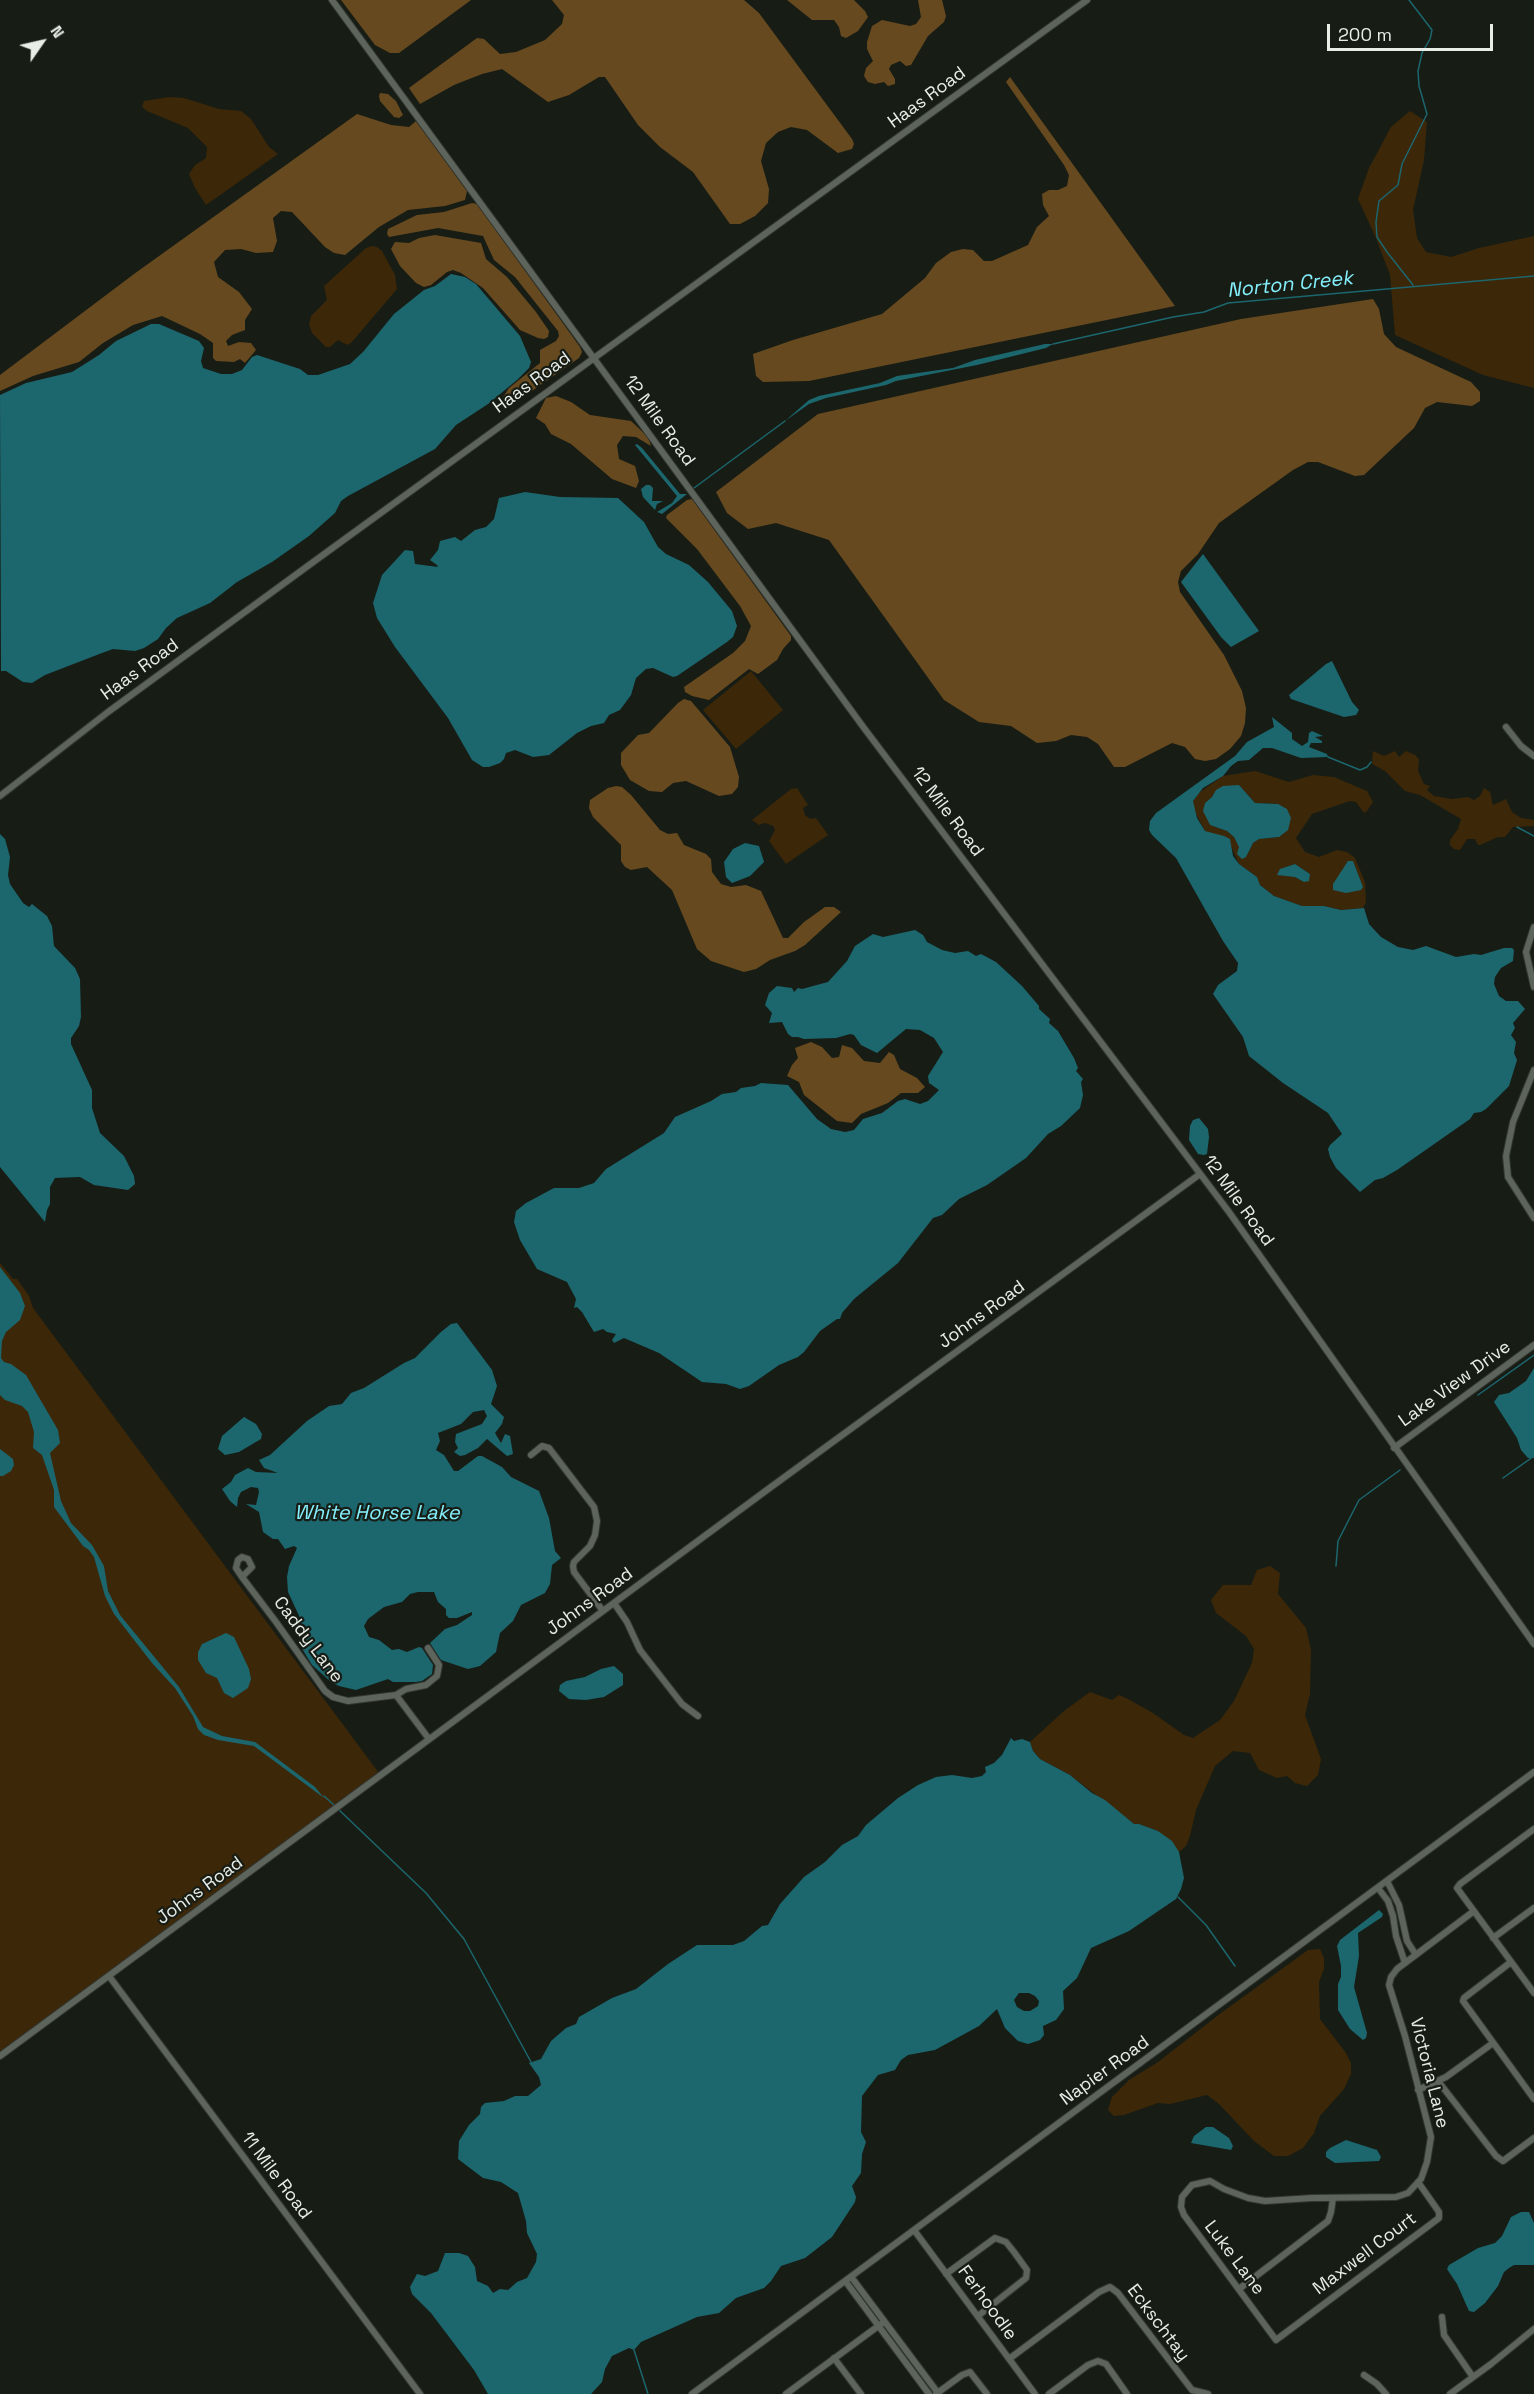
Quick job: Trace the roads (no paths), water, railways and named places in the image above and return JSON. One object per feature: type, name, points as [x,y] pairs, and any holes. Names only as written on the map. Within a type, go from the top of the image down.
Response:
[{"type":"street","name":"12 Mile Road","points":[[332,0],[864,728],[1200,1174],[1534,1644]]},
{"type":"street","name":"Haas Road","points":[[0,796],[108,712],[594,356],[1087,0]]},
{"type":"street","points":[[1506,727],[1521,746],[1534,756]]},
{"type":"street","points":[[1534,927],[1526,952],[1534,987]]},
{"type":"street","points":[[1534,1070],[1513,1122],[1506,1156],[1508,1177],[1534,1218]]},
{"type":"street","name":"Johns Road","points":[[0,2056],[1200,1174]]},
{"type":"street","name":"Lake View Drive","points":[[1394,1448],[1534,1345]]},
{"type":"street","points":[[531,1455],[542,1446],[549,1448],[594,1507],[597,1521],[595,1535],[590,1546],[574,1562],[573,1566],[574,1572],[603,1611]]},
{"type":"street","name":"Caddy Lane","points":[[242,1577],[319,1684],[333,1697],[348,1701],[396,1695],[406,1689],[426,1685],[437,1676],[439,1665],[428,1648]]},
{"type":"street","points":[[614,1603],[640,1650],[682,1704],[698,1716]]},
{"type":"street","points":[[396,1695],[429,1739]]},
{"type":"street","name":"Napier Road","points":[[692,2394],[1534,1772]]},
{"type":"street","points":[[1533,1989],[1457,1888],[1534,1829]]},
{"type":"street","points":[[1387,1881],[1399,1905],[1407,1941],[1416,1955]]},
{"type":"street","points":[[1378,1888],[1388,1901],[1405,1963]]},
{"type":"street","points":[[1493,1938],[1534,1908]]},
{"type":"street","name":"Victoria Lane","points":[[1418,2182],[1427,2162],[1431,2137],[1405,2036],[1389,1985],[1391,1977],[1405,1963],[1474,1911]]},
{"type":"street","points":[[1511,1962],[1463,2001],[1534,2099]]},
{"type":"street","name":"11 Mile Road","points":[[109,1976],[420,2394]]},
{"type":"street","points":[[1418,2090],[1438,2081],[1493,2043]]},
{"type":"street","points":[[1438,2081],[1496,2156],[1503,2161],[1534,2138]]},
{"type":"street","name":"Luke Lane","points":[[1276,2340],[1184,2215],[1181,2207],[1182,2197],[1192,2185],[1210,2181],[1240,2195],[1265,2201],[1333,2198]]},
{"type":"street","points":[[1239,2289],[1328,2221],[1333,2198],[1396,2197],[1408,2193],[1418,2182]]},
{"type":"street","name":"Maxwell Court","points":[[1276,2340],[1439,2218],[1439,2212],[1418,2182]]},
{"type":"street","name":"Ferhoodle","points":[[914,2230],[1035,2394]]},
{"type":"street","points":[[946,2274],[995,2238],[1006,2242],[1014,2252],[1027,2270],[1026,2278],[978,2316]]},
{"type":"street","points":[[852,2278],[929,2394]]},
{"type":"street","points":[[846,2282],[937,2394],[962,2375],[970,2372],[987,2394]]},
{"type":"street","name":"Eckschtay","points":[[1009,2359],[1099,2292],[1110,2287],[1118,2293],[1192,2390],[1208,2394]]},
{"type":"street","points":[[1442,2317],[1444,2335],[1473,2377]]},
{"type":"street","points":[[790,2393],[881,2324]]},
{"type":"street","points":[[1450,2394],[1534,2329]]},
{"type":"street","points":[[834,2358],[861,2394]]},
{"type":"street","points":[[1049,2394],[1088,2365],[1098,2361],[1106,2364],[1127,2394]]},
{"type":"street","points":[[1364,2375],[1386,2394]]},
{"type":"water","points":[[451,274],[465,277],[476,284],[520,336],[531,362],[529,368],[517,380],[488,404],[456,425],[435,449],[348,496],[341,501],[335,513],[309,536],[272,562],[237,582],[210,603],[177,618],[158,639],[144,648],[135,651],[113,649],[45,675],[32,683],[23,682],[6,671],[1,671],[0,395],[26,383],[72,372],[116,341],[151,324],[159,324],[199,341],[204,348],[201,361],[203,368],[221,374],[232,374],[242,370],[252,357],[257,355],[300,369],[308,375],[318,375],[350,364],[363,352],[394,314],[424,290],[435,286]]},
{"type":"water","points":[[1053,344],[1046,348],[977,365],[826,398],[809,404],[785,421],[809,400],[819,396],[880,383],[897,376],[953,368],[975,360]]},
{"type":"water","points":[[637,444],[680,494],[687,494],[662,514],[657,512],[672,503],[677,496],[635,445]]},
{"type":"water","points":[[646,485],[653,488],[652,501],[663,501],[657,504],[655,510],[643,497],[641,489]]},
{"type":"water","points":[[525,492],[560,497],[618,498],[644,522],[658,547],[666,554],[689,565],[708,582],[732,611],[737,626],[733,637],[727,642],[677,676],[673,677],[653,668],[646,669],[636,678],[631,695],[620,710],[609,715],[604,723],[577,733],[549,755],[533,757],[515,750],[506,753],[500,763],[483,767],[472,760],[448,718],[395,647],[377,618],[373,603],[382,575],[405,550],[413,551],[415,564],[438,567],[430,560],[438,550],[440,541],[455,537],[461,541],[475,530],[486,527],[494,519],[499,498]]},
{"type":"water","points":[[1203,554],[1259,631],[1231,647],[1221,637],[1181,582]]},
{"type":"water","points":[[1332,661],[1352,702],[1359,710],[1356,715],[1344,717],[1291,699],[1289,695]]},
{"type":"water","points":[[1272,717],[1292,733],[1292,739],[1302,746],[1308,742],[1309,733],[1312,731],[1323,736],[1315,737],[1322,743],[1311,743],[1309,747],[1327,754],[1328,757],[1301,758],[1272,748],[1263,748],[1249,760],[1238,761],[1223,776],[1203,788],[1193,801],[1197,818],[1205,831],[1230,839],[1233,856],[1239,864],[1257,877],[1260,885],[1274,896],[1302,906],[1324,906],[1341,910],[1364,908],[1369,924],[1381,937],[1398,947],[1413,950],[1426,946],[1456,957],[1481,955],[1512,948],[1514,950],[1513,961],[1501,968],[1495,977],[1494,984],[1499,996],[1506,1001],[1518,1001],[1525,1009],[1513,1023],[1515,1028],[1511,1035],[1516,1042],[1514,1053],[1517,1060],[1509,1086],[1486,1109],[1474,1113],[1470,1119],[1397,1170],[1375,1180],[1360,1192],[1336,1168],[1330,1157],[1328,1149],[1330,1145],[1342,1134],[1328,1113],[1283,1083],[1249,1056],[1243,1037],[1213,994],[1218,985],[1237,971],[1238,963],[1176,858],[1149,830],[1150,821],[1156,813],[1235,756],[1247,742],[1274,727]]},
{"type":"water","points":[[1239,785],[1255,803],[1278,804],[1287,809],[1291,818],[1288,830],[1279,837],[1259,839],[1253,843],[1246,857],[1242,859],[1237,854],[1239,847],[1234,837],[1227,831],[1210,825],[1203,811],[1205,803],[1216,790],[1223,786]]},
{"type":"water","points":[[0,834],[5,839],[10,857],[8,875],[10,884],[23,903],[29,907],[32,904],[47,916],[52,926],[54,946],[75,968],[80,979],[81,1017],[79,1026],[71,1038],[71,1044],[92,1090],[92,1108],[100,1133],[124,1156],[134,1176],[135,1184],[128,1190],[94,1185],[80,1177],[55,1178],[50,1187],[50,1204],[45,1222],[0,1167]]},
{"type":"water","points":[[745,843],[759,846],[764,862],[750,876],[732,883],[726,877],[724,862],[733,849]]},
{"type":"water","points":[[1348,861],[1353,861],[1363,887],[1361,890],[1346,893],[1333,890],[1333,884]]},
{"type":"water","points":[[1295,864],[1310,874],[1309,881],[1304,882],[1295,877],[1277,875],[1280,869]]},
{"type":"water","points":[[915,930],[923,935],[927,942],[942,950],[955,953],[968,951],[976,956],[981,954],[996,962],[1022,986],[1039,1009],[1050,1019],[1049,1023],[1058,1031],[1074,1058],[1078,1068],[1076,1071],[1083,1079],[1080,1108],[1061,1126],[1048,1134],[1026,1158],[987,1185],[959,1199],[942,1215],[933,1218],[898,1263],[854,1299],[842,1313],[840,1319],[820,1331],[804,1352],[779,1365],[749,1386],[740,1389],[726,1384],[702,1382],[659,1353],[624,1338],[614,1343],[612,1340],[616,1334],[603,1329],[594,1332],[582,1312],[577,1307],[574,1308],[576,1299],[567,1282],[537,1269],[520,1240],[514,1222],[516,1211],[554,1188],[579,1188],[594,1183],[606,1169],[664,1133],[675,1117],[722,1094],[736,1092],[741,1088],[761,1083],[788,1085],[817,1119],[831,1129],[845,1132],[854,1130],[863,1119],[882,1113],[898,1101],[905,1099],[920,1104],[928,1101],[939,1090],[929,1083],[928,1076],[943,1052],[934,1038],[920,1030],[906,1029],[877,1053],[861,1045],[854,1035],[850,1034],[836,1038],[792,1037],[782,1022],[769,1023],[772,1013],[765,1005],[769,993],[777,986],[792,988],[794,992],[798,988],[828,982],[847,961],[855,946],[873,934],[883,937]]},
{"type":"water","points":[[1199,1118],[1208,1129],[1207,1154],[1204,1155],[1198,1154],[1189,1140],[1190,1126],[1193,1120]]},
{"type":"water","points":[[0,1267],[20,1293],[25,1306],[20,1320],[6,1332],[2,1341],[1,1358],[26,1375],[58,1430],[60,1443],[50,1453],[61,1501],[71,1523],[92,1545],[104,1566],[108,1591],[120,1615],[179,1687],[203,1727],[222,1736],[255,1742],[315,1787],[324,1798],[254,1746],[218,1740],[204,1735],[198,1729],[193,1716],[175,1688],[152,1663],[114,1614],[105,1596],[94,1557],[54,1507],[54,1490],[42,1455],[33,1448],[34,1432],[28,1412],[22,1406],[5,1400],[0,1395]]},
{"type":"water","name":"White Horse Lake","points":[[457,1323],[492,1370],[497,1386],[491,1404],[504,1417],[495,1433],[501,1443],[505,1434],[510,1436],[513,1454],[507,1456],[487,1439],[478,1448],[465,1455],[460,1456],[454,1452],[458,1448],[455,1442],[456,1434],[482,1424],[487,1416],[484,1410],[473,1412],[461,1424],[438,1433],[440,1441],[436,1450],[444,1455],[454,1471],[458,1471],[478,1456],[482,1456],[502,1467],[511,1477],[539,1491],[549,1518],[555,1551],[561,1558],[552,1565],[550,1584],[545,1593],[521,1605],[513,1621],[500,1633],[496,1652],[480,1666],[468,1669],[441,1660],[430,1643],[445,1629],[457,1625],[472,1615],[472,1612],[457,1618],[449,1618],[446,1615],[446,1609],[438,1602],[434,1592],[418,1592],[410,1594],[402,1602],[384,1607],[368,1619],[364,1626],[369,1637],[379,1640],[392,1650],[399,1649],[407,1652],[422,1648],[433,1665],[432,1674],[422,1681],[393,1682],[388,1679],[356,1690],[339,1686],[312,1665],[301,1647],[301,1620],[288,1592],[287,1577],[297,1548],[294,1546],[285,1549],[278,1539],[273,1539],[263,1532],[259,1512],[246,1504],[256,1505],[258,1488],[251,1487],[241,1492],[237,1507],[222,1489],[231,1482],[235,1475],[248,1468],[256,1472],[278,1473],[264,1468],[259,1460],[270,1455],[307,1421],[329,1406],[342,1404],[351,1393],[364,1388],[415,1358],[441,1332],[451,1324]]},
{"type":"water","points":[[1534,1368],[1534,1458],[1528,1458],[1521,1450],[1517,1438],[1494,1402],[1499,1395],[1509,1393],[1526,1381]]},
{"type":"water","points":[[244,1417],[256,1424],[262,1434],[261,1439],[239,1452],[225,1455],[218,1449],[222,1436]]},
{"type":"water","points":[[0,1449],[13,1459],[14,1465],[11,1471],[3,1476],[0,1476]]},
{"type":"water","points":[[226,1633],[234,1637],[249,1669],[251,1679],[248,1688],[233,1698],[224,1693],[217,1678],[206,1673],[198,1660],[198,1652],[202,1644]]},
{"type":"water","points":[[614,1666],[623,1674],[623,1685],[604,1697],[586,1700],[569,1699],[559,1691],[560,1685],[566,1681],[585,1677],[601,1669]]},
{"type":"water","points":[[1011,1738],[1014,1741],[1022,1739],[1030,1742],[1033,1751],[1040,1759],[1070,1775],[1134,1824],[1158,1831],[1172,1841],[1179,1852],[1184,1878],[1176,1899],[1129,1931],[1091,1948],[1077,1978],[1063,1991],[1064,2009],[1056,2020],[1043,2026],[1044,2035],[1040,2040],[1028,2044],[1018,2041],[1005,2028],[997,2009],[979,2026],[935,2050],[908,2055],[901,2060],[895,2070],[878,2075],[862,2096],[861,2132],[866,2142],[862,2154],[861,2173],[852,2186],[856,2197],[855,2202],[832,2237],[805,2258],[781,2266],[764,2288],[736,2298],[719,2313],[697,2317],[641,2342],[634,2350],[629,2348],[612,2356],[605,2369],[602,2382],[591,2394],[488,2394],[474,2370],[431,2313],[412,2294],[410,2287],[417,2274],[425,2276],[438,2271],[445,2253],[459,2253],[468,2256],[475,2267],[477,2281],[488,2286],[493,2293],[500,2289],[508,2290],[517,2282],[527,2278],[536,2262],[537,2254],[527,2233],[518,2193],[501,2182],[483,2178],[458,2159],[459,2141],[469,2125],[480,2114],[481,2107],[485,2103],[504,2101],[515,2096],[528,2096],[541,2085],[539,2077],[529,2063],[541,2059],[551,2041],[566,2028],[576,2024],[579,2017],[612,1998],[636,1989],[697,1945],[733,1945],[744,1941],[762,1926],[768,1925],[780,1904],[804,1877],[825,1862],[842,1845],[858,1836],[866,1825],[898,1798],[936,1777],[982,1776],[986,1772],[985,1767],[994,1763],[1002,1755]],"holes":[[[1019,1993],[1029,1993],[1039,2001],[1038,2006],[1030,2011],[1024,2011],[1017,2007],[1014,2000]]]},
{"type":"water","points":[[1379,1910],[1383,1914],[1382,1917],[1358,1933],[1359,1956],[1354,1987],[1367,2033],[1363,2040],[1350,2029],[1338,2010],[1341,1966],[1337,1946],[1340,1940]]},
{"type":"water","points":[[1206,2127],[1213,2127],[1229,2138],[1233,2146],[1231,2150],[1191,2143],[1194,2136]]},
{"type":"water","points":[[1346,2140],[1377,2150],[1381,2157],[1379,2161],[1335,2163],[1326,2157],[1326,2152],[1330,2148]]},
{"type":"water","points":[[1521,2212],[1529,2212],[1534,2223],[1534,2265],[1514,2265],[1509,2268],[1504,2272],[1498,2286],[1485,2303],[1474,2312],[1469,2311],[1457,2284],[1447,2269],[1449,2265],[1478,2248],[1495,2243],[1502,2236],[1511,2217]]},
{"type":"waterway","points":[[1409,0],[1432,30],[1422,53],[1418,71],[1419,86],[1427,114],[1402,164],[1398,185],[1379,201],[1376,222],[1377,237],[1413,285]]},
{"type":"waterway","name":"Norton Creek","points":[[1053,344],[1204,312],[1228,303],[1534,276]]},
{"type":"waterway","name":"Norton Creek","points":[[694,488],[785,421]]},
{"type":"waterway","points":[[1328,757],[1360,770],[1371,762]]},
{"type":"waterway","points":[[1517,827],[1534,836]]},
{"type":"waterway","points":[[1478,1395],[1534,1355]]},
{"type":"waterway","points":[[1503,1478],[1534,1456]]},
{"type":"waterway","points":[[1336,1566],[1338,1541],[1359,1500],[1400,1470]]},
{"type":"waterway","points":[[324,1796],[334,1805]]},
{"type":"waterway","points":[[337,1808],[426,1893],[464,1939],[531,2062]]},
{"type":"waterway","points":[[1178,1897],[1206,1925],[1235,1966]]},
{"type":"waterway","points":[[634,2350],[648,2394]]}]
